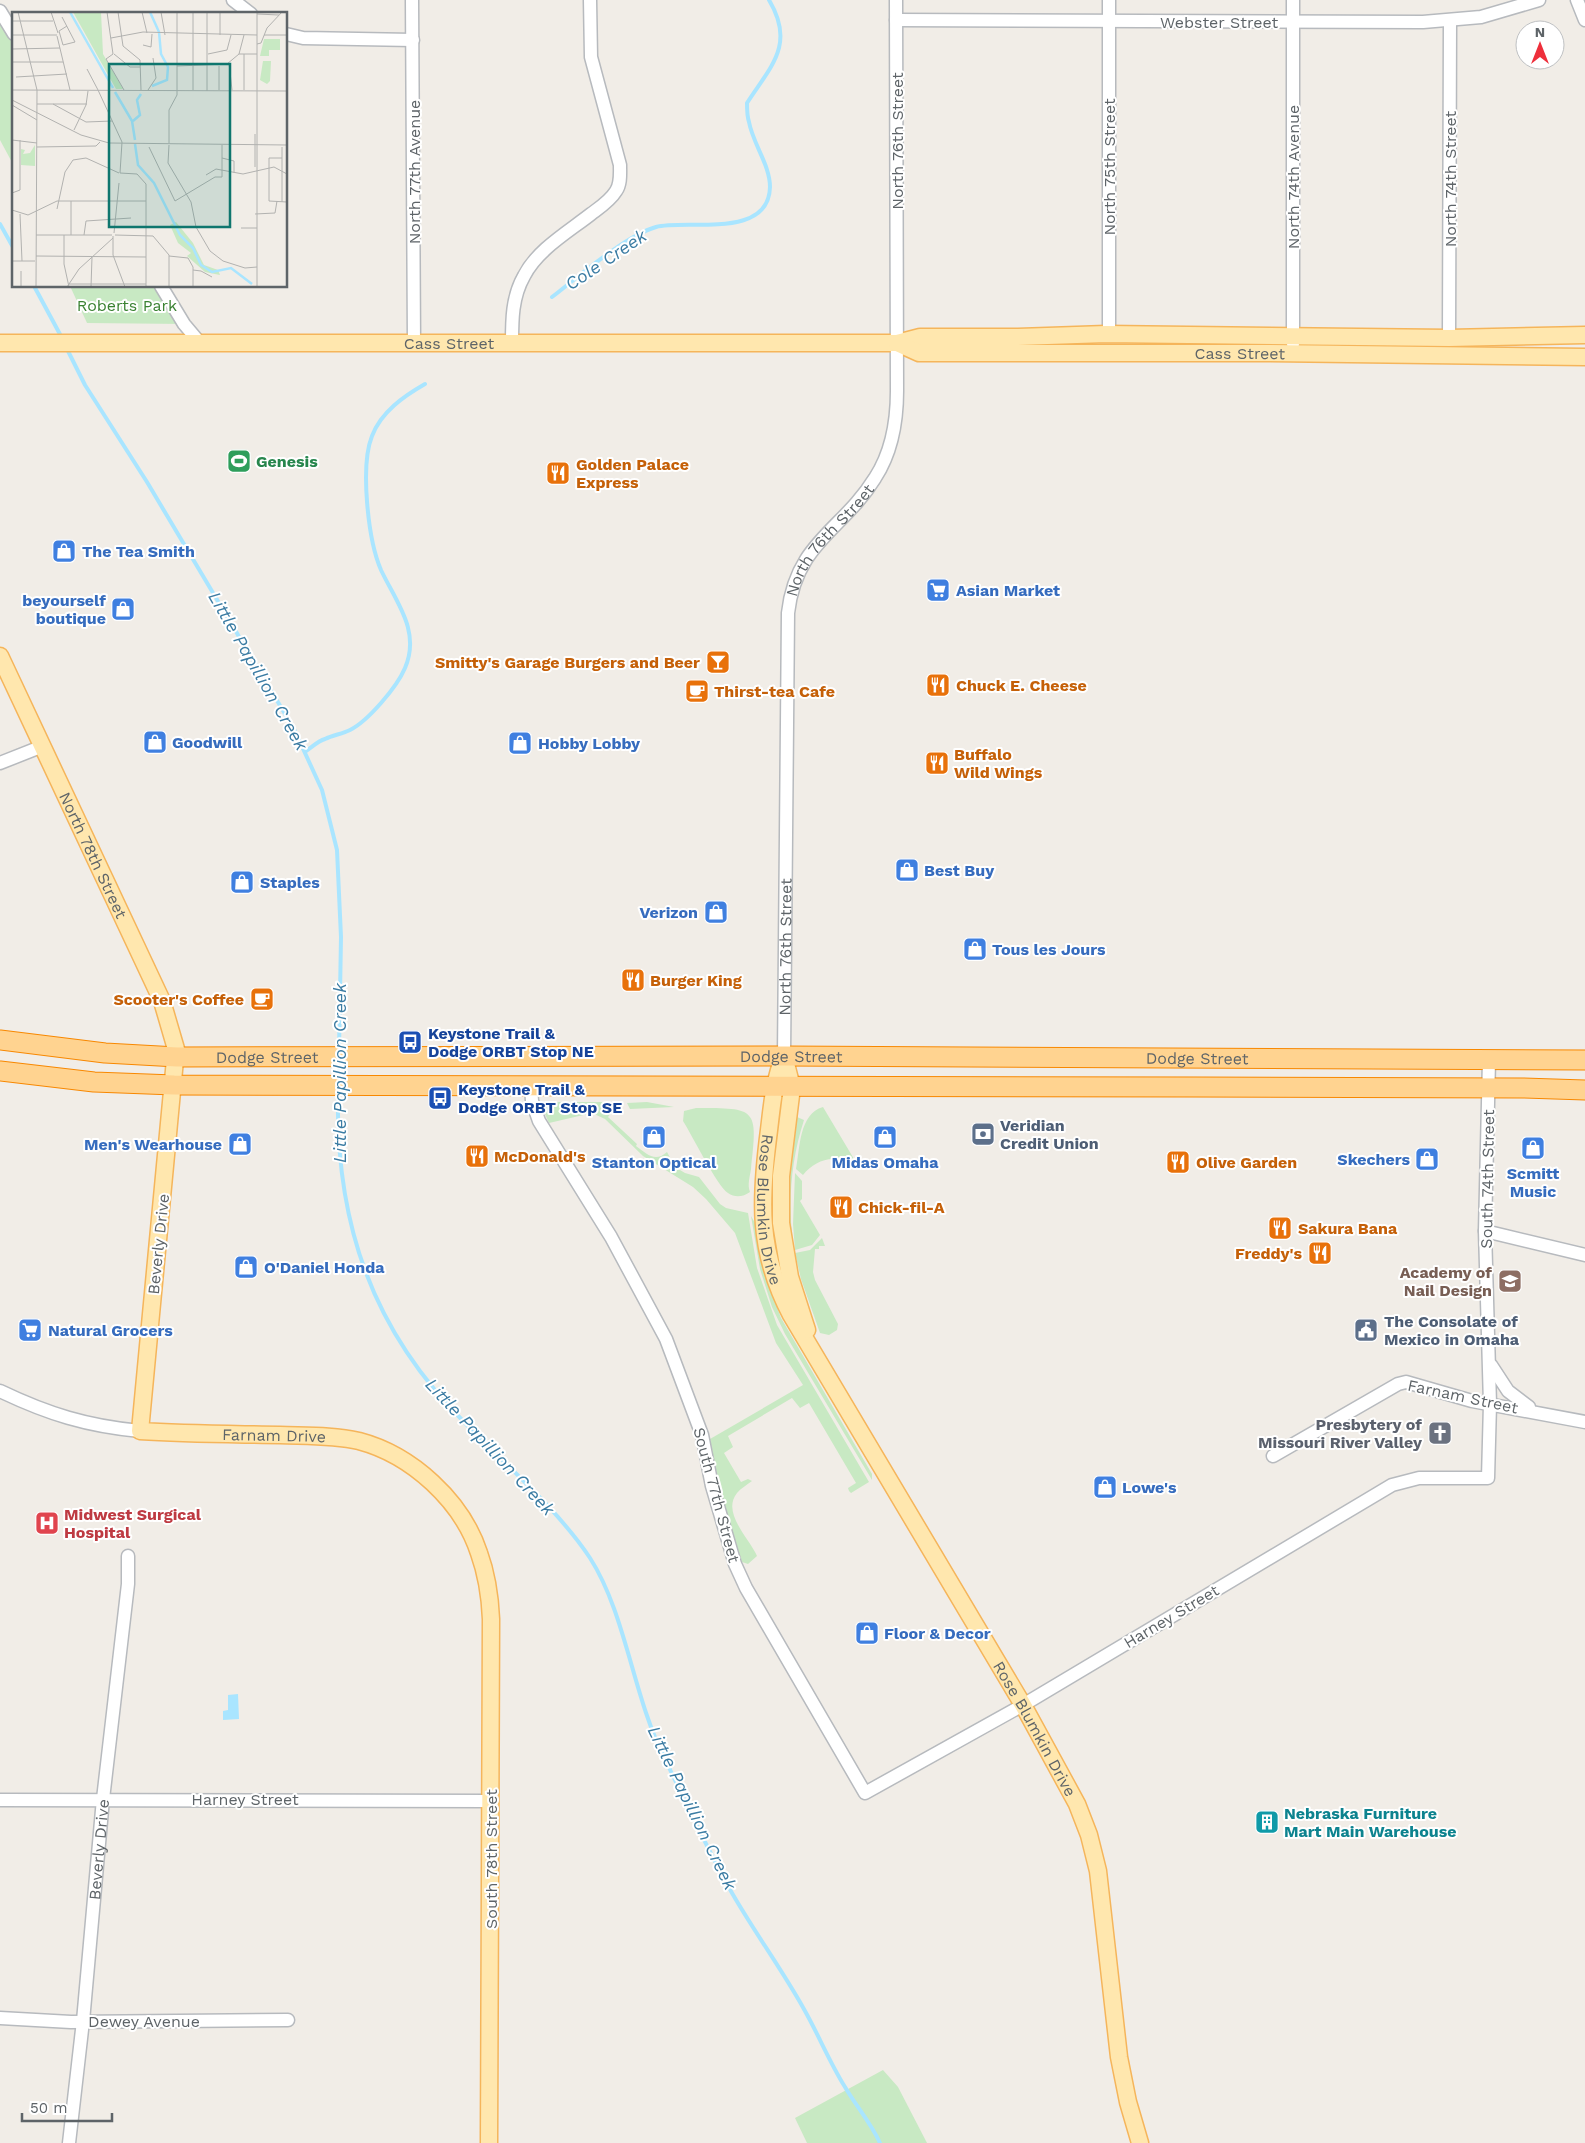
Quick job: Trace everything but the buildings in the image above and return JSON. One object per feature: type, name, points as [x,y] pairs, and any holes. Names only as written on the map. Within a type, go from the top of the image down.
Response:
[{"type":"highway","name":"Dodge Street","points":[[0,1040],[105,1054],[177,1057],[784,1056],[1585,1060]]},
{"type":"highway","name":"Dodge Street","points":[[0,1071],[94,1082],[174,1085],[1489,1088],[1585,1090]]},
{"type":"main road","name":"Cass Street","points":[[0,343],[897,344],[920,337],[1018,338],[1109,334],[1449,338],[1585,335]]},
{"type":"main road","name":"Cass Street","points":[[897,344],[919,353],[1294,354],[1585,358]]},
{"type":"main road","name":"North 78th Street","points":[[0,656],[162,1001],[171,1026],[177,1057]]},
{"type":"main road","name":"North 76th Street","points":[[784,1056],[784,1087]]},
{"type":"main road","name":"Beverly Drive","points":[[140,1431],[177,1057]]},
{"type":"main road","name":"Rose Blumkin Drive","points":[[784,1087],[781,1223],[790,1278],[816,1356],[1023,1705],[1077,1804],[1093,1851],[1104,1905],[1120,2058],[1128,2102],[1140,2143]]},
{"type":"main road","name":"Farnam Drive","points":[[140,1431],[336,1437],[370,1445],[394,1455],[433,1483],[452,1504],[473,1538],[486,1576]]},
{"type":"main road","name":"South 78th Street","points":[[486,1576],[491,1619],[489,2143]]},
{"type":"street","points":[[233,0],[248,12]]},
{"type":"street","name":"North 77th Avenue","points":[[412,0],[414,344]]},
{"type":"street","points":[[512,343],[514,303],[524,275],[534,262],[554,243],[606,202],[617,191],[620,180],[620,165],[591,57],[590,0]]},
{"type":"street","name":"North 76th Street","points":[[784,1056],[787,631],[789,599],[796,577],[807,556],[872,483],[887,456],[896,410],[896,0]]},
{"type":"street","name":"North 75th Street","points":[[1109,0],[1109,334]]},
{"type":"street","name":"North 74th Avenue","points":[[1293,0],[1294,354]]},
{"type":"street","name":"Webster Street","points":[[896,20],[1109,22],[1450,21],[1481,17],[1539,0]]},
{"type":"street","points":[[1577,0],[1585,20]]},
{"type":"street","points":[[0,11],[12,31]]},
{"type":"street","name":"North 74th Street","points":[[1449,338],[1450,21]]},
{"type":"street","points":[[288,34],[303,38],[413,40]]},
{"type":"street","points":[[163,288],[184,324],[200,343]]},
{"type":"street","points":[[0,764],[42,746]]},
{"type":"street","name":"South 74th Street","points":[[1488,1478],[1490,1404],[1485,1232],[1489,1060]]},
{"type":"street","name":"South 77th Street","points":[[531,1086],[532,1101],[539,1121],[611,1237],[671,1351],[686,1396],[702,1435],[712,1486],[735,1564],[746,1588],[865,1793]]},
{"type":"street","points":[[1485,1232],[1585,1255]]},
{"type":"street","points":[[1489,1362],[1508,1391],[1535,1411]]},
{"type":"street","name":"Farnam Street","points":[[1273,1456],[1398,1384],[1406,1382],[1454,1396],[1585,1422]]},
{"type":"street","name":"Farnam Drive","points":[[0,1391],[37,1409],[63,1418],[103,1427],[140,1431]]},
{"type":"street","name":"Harney Street","points":[[865,1793],[1023,1705],[1392,1485],[1419,1478],[1488,1478]]},
{"type":"street","name":"Beverly Drive","points":[[68,2143],[83,2021],[103,1799],[128,1584],[128,1556]]},
{"type":"street","name":"Harney Street","points":[[0,1800],[491,1801]]},
{"type":"street","name":"Dewey Avenue","points":[[0,2018],[83,2021],[288,2020]]},
{"type":"green space","points":[[0,11],[12,31],[12,162],[0,140]]},
{"type":"green space","name":"Roberts Park","points":[[71,288],[162,288],[184,324],[87,323]]},
{"type":"green space","points":[[549,1102],[614,1102],[614,1109],[608,1117],[637,1144],[636,1146],[655,1157],[659,1157],[667,1152],[675,1167],[685,1173],[699,1177],[720,1204],[726,1208],[748,1213],[757,1268],[777,1325],[869,1482],[851,1493],[849,1491],[848,1488],[856,1483],[809,1403],[800,1408],[792,1398],[728,1436],[733,1447],[724,1453],[741,1482],[748,1479],[752,1481],[737,1493],[732,1509],[738,1526],[757,1556],[748,1564],[742,1562],[722,1500],[710,1439],[803,1385],[776,1343],[735,1233],[706,1199],[693,1187],[643,1156],[605,1119],[592,1113],[549,1123],[541,1105]]},
{"type":"green space","points":[[647,1102],[674,1107],[630,1109],[627,1103]]},
{"type":"green space","points":[[823,1107],[854,1159],[848,1163],[836,1159],[824,1160],[812,1166],[803,1175],[796,1169],[802,1133],[809,1117]]},
{"type":"green space","points":[[696,1108],[731,1109],[742,1111],[749,1116],[753,1123],[754,1134],[749,1183],[750,1192],[747,1194],[742,1196],[731,1195],[723,1188],[711,1171],[683,1121],[684,1111]]},
{"type":"green space","points":[[797,1117],[804,1120],[792,1174],[791,1227],[800,1280],[817,1332],[813,1328],[790,1253],[788,1185]]},
{"type":"green space","points":[[795,1173],[802,1181],[802,1199],[800,1201],[820,1235],[812,1245],[795,1250],[793,1224]]},
{"type":"green space","points":[[751,1216],[755,1223],[762,1266],[781,1318],[872,1474],[872,1480],[785,1334],[772,1307],[760,1269]]},
{"type":"green space","points":[[822,1238],[825,1246],[819,1246],[819,1249],[815,1249],[813,1272],[815,1280],[838,1324],[837,1330],[829,1335],[820,1333],[801,1279],[795,1253],[810,1250]]},
{"type":"green space","points":[[883,2070],[898,2087],[927,2143],[807,2143],[795,2118]]},
{"type":"water","points":[[238,1694],[239,1719],[223,1720],[223,1711],[228,1710],[228,1695]]},
{"type":"waterway","name":"Cole Creek","points":[[552,297],[616,248],[644,232],[656,227],[669,225],[724,224],[741,221],[756,214],[766,204],[770,187],[769,179],[751,130],[747,115],[747,103],[771,66],[777,55],[780,43],[777,16],[769,0]]},
{"type":"waterway","name":"Little Papillion Creek","points":[[0,224],[12,245]]},
{"type":"waterway","name":"Little Papillion Creek","points":[[35,288],[62,338]]},
{"type":"waterway","name":"Little Papillion Creek","points":[[66,347],[85,385],[147,482],[294,729],[322,790],[337,850],[341,937],[339,1051]]},
{"type":"waterway","name":"Cole Creek","points":[[306,751],[322,740],[357,726],[389,694],[405,668],[410,642],[405,617],[381,570],[372,541],[366,484],[368,449],[376,427],[387,412],[401,399],[425,384]]},
{"type":"waterway","name":"Little Papillion Creek","points":[[338,1081],[339,1063]]},
{"type":"waterway","name":"Little Papillion Creek","points":[[338,1091],[339,1139],[344,1186],[352,1230],[366,1272],[384,1313],[406,1352],[434,1389],[548,1506],[590,1558],[612,1604],[653,1733],[705,1843],[741,1908],[810,2020],[849,2094],[880,2143]]},
{"type":"place","name":"Genesis","points":[[239,461]]},
{"type":"place","name":"Golden Palace Express","points":[[558,473]]},
{"type":"place","name":"The Tea Smith","points":[[64,551]]},
{"type":"place","name":"Asian Market","points":[[938,590]]},
{"type":"place","name":"beyourself boutique","points":[[123,609]]},
{"type":"place","name":"Smitty's Garage Burgers and Beer","points":[[718,662]]},
{"type":"place","name":"Chuck E. Cheese","points":[[938,685]]},
{"type":"place","name":"Thirst-tea Cafe","points":[[697,691]]},
{"type":"place","name":"Goodwill","points":[[155,742]]},
{"type":"place","name":"Hobby Lobby","points":[[520,743]]},
{"type":"place","name":"Buffalo Wild Wings","points":[[937,763]]},
{"type":"place","name":"Best Buy","points":[[907,870]]},
{"type":"place","name":"Staples","points":[[242,882]]},
{"type":"place","name":"Verizon","points":[[716,912]]},
{"type":"place","name":"Tous les Jours","points":[[975,949]]},
{"type":"place","name":"Burger King","points":[[633,980]]},
{"type":"place","name":"Scooter's Coffee","points":[[262,999]]},
{"type":"place","name":"Keystone Trail & Dodge ORBT Stop NE","points":[[410,1042]]},
{"type":"place","name":"Keystone Trail & Dodge ORBT Stop SE","points":[[440,1098]]},
{"type":"place","name":"Veridian Credit Union","points":[[983,1134]]},
{"type":"place","name":"Stanton Optical","points":[[654,1137]]},
{"type":"place","name":"Midas Omaha","points":[[885,1137]]},
{"type":"place","name":"Men's Wearhouse","points":[[240,1144]]},
{"type":"place","name":"Scmitt Music","points":[[1533,1148]]},
{"type":"place","name":"McDonald's","points":[[477,1156]]},
{"type":"place","name":"Skechers","points":[[1427,1159]]},
{"type":"place","name":"Olive Garden","points":[[1178,1162]]},
{"type":"place","name":"Chick-fil-A","points":[[841,1207]]},
{"type":"place","name":"Sakura Bana","points":[[1280,1228]]},
{"type":"place","name":"Freddy's","points":[[1320,1253]]},
{"type":"place","name":"O'Daniel Honda","points":[[246,1267]]},
{"type":"place","name":"Academy of Nail Design","points":[[1510,1281]]},
{"type":"place","name":"Natural Grocers","points":[[30,1330]]},
{"type":"place","name":"The Consolate of Mexico in Omaha","points":[[1366,1330]]},
{"type":"place","name":"Presbytery of Missouri River Valley","points":[[1440,1433]]},
{"type":"place","name":"Lowe's","points":[[1105,1487]]},
{"type":"place","name":"Midwest Surgical Hospital","points":[[47,1523]]},
{"type":"place","name":"Floor & Decor","points":[[867,1633]]},
{"type":"place","name":"Nebraska Furniture Mart Main Warehouse","points":[[1267,1822]]}]
